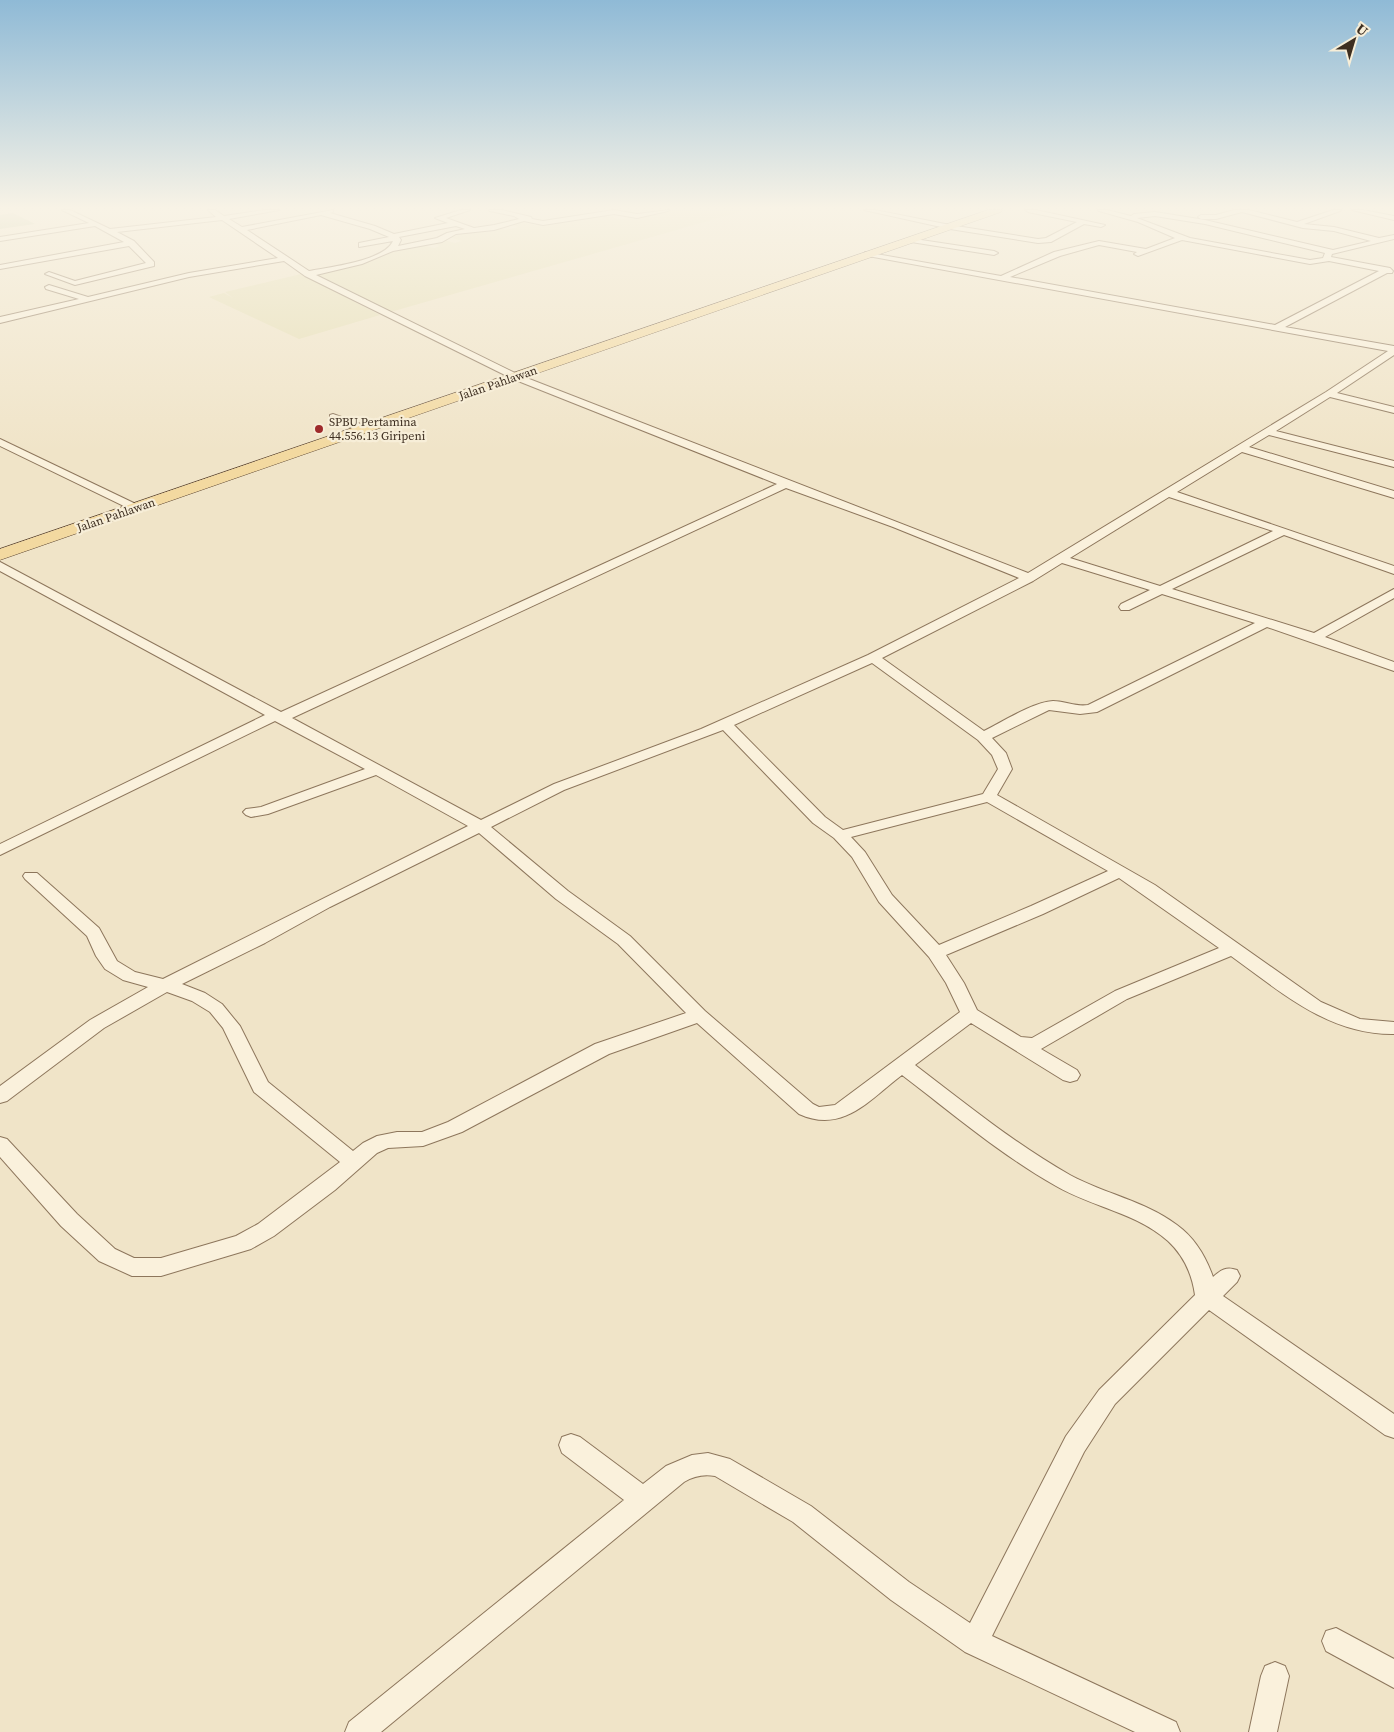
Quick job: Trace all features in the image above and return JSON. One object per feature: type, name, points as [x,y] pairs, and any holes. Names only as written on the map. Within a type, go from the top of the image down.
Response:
[{"type":"main road","name":"Jalan Pahlawan","points":[[0,556],[762,291]]},
{"type":"street","points":[[61,291],[87,299]]},
{"type":"street","points":[[0,320],[120,291]]},
{"type":"street","points":[[342,291],[516,376],[786,484],[897,525],[1029,578]]},
{"type":"street","points":[[1073,291],[1370,344],[1394,350]]},
{"type":"street","points":[[1278,328],[1352,291]]},
{"type":"street","points":[[1370,344],[1381,338]]},
{"type":"street","points":[[0,1096],[97,1024],[165,985],[259,939],[324,903],[559,787],[725,724],[873,658],[1029,578],[1330,394],[1394,350]]},
{"type":"street","points":[[1330,394],[1394,410]]},
{"type":"street","points":[[333,418],[365,429]]},
{"type":"street","points":[[1267,432],[1394,464]]},
{"type":"street","points":[[0,442],[136,508]]},
{"type":"street","points":[[1240,448],[1394,494]]},
{"type":"street","points":[[0,850],[278,716],[786,484]]},
{"type":"street","points":[[1169,493],[1394,570]]},
{"type":"street","points":[[1125,607],[1283,531]]},
{"type":"street","points":[[1062,559],[1392,663]]},
{"type":"street","points":[[0,566],[479,825],[562,895],[624,940],[699,1015],[806,1109],[817,1114],[840,1112],[970,1014]]},
{"type":"street","points":[[1314,638],[1394,593]]},
{"type":"street","points":[[982,737],[1046,706],[1058,704],[1078,712],[1092,709],[1266,623]]},
{"type":"street","points":[[873,658],[982,737],[999,753],[1005,769],[989,797]]},
{"type":"street","points":[[725,724],[819,820],[840,835],[859,855],[884,898],[936,953],[955,983],[970,1014],[1070,1075]]},
{"type":"street","points":[[251,812],[263,811],[377,770]]},
{"type":"street","points":[[840,835],[989,797],[1149,889],[1324,1012],[1373,1029],[1394,1028]]},
{"type":"street","points":[[936,953],[1037,910],[1120,871]]},
{"type":"street","points":[[31,876],[93,932],[99,940],[101,953],[112,966],[127,975],[165,985],[203,1000],[215,1007],[227,1019],[237,1035],[252,1074],[261,1087],[352,1161]]},
{"type":"street","points":[[1014,1041],[1036,1044],[1121,995],[1232,949]]},
{"type":"street","points":[[0,1144],[68,1220],[107,1256],[132,1268],[161,1267],[243,1243],[266,1230],[303,1204],[352,1161],[384,1141],[423,1139],[433,1136],[456,1126],[602,1049],[670,1027],[699,1015]]},
{"type":"street","points":[[901,1065],[1063,1181],[1145,1215],[1169,1229],[1194,1258],[1204,1278],[1207,1297],[1394,1427]]},
{"type":"street","points":[[975,1642],[1075,1444],[1107,1397],[1128,1374],[1229,1276]]},
{"type":"street","points":[[571,1445],[644,1499]]},
{"type":"street","points":[[359,1732],[674,1474],[689,1466],[709,1464],[721,1467],[802,1514],[900,1591],[975,1642],[1166,1732]]},
{"type":"street","points":[[1336,1641],[1394,1674]]},
{"type":"street","points":[[1263,1732],[1274,1676]]},
{"type":"shaded area","points":[[333,291],[380,315],[299,339],[209,297],[224,293],[233,298],[225,292]]},
{"type":"shaded area","points":[[343,291],[464,291],[387,313]]},
{"type":"place","name":"SPBU Pertamina 44.556.13 Giripeni","points":[[319,429]]}]
